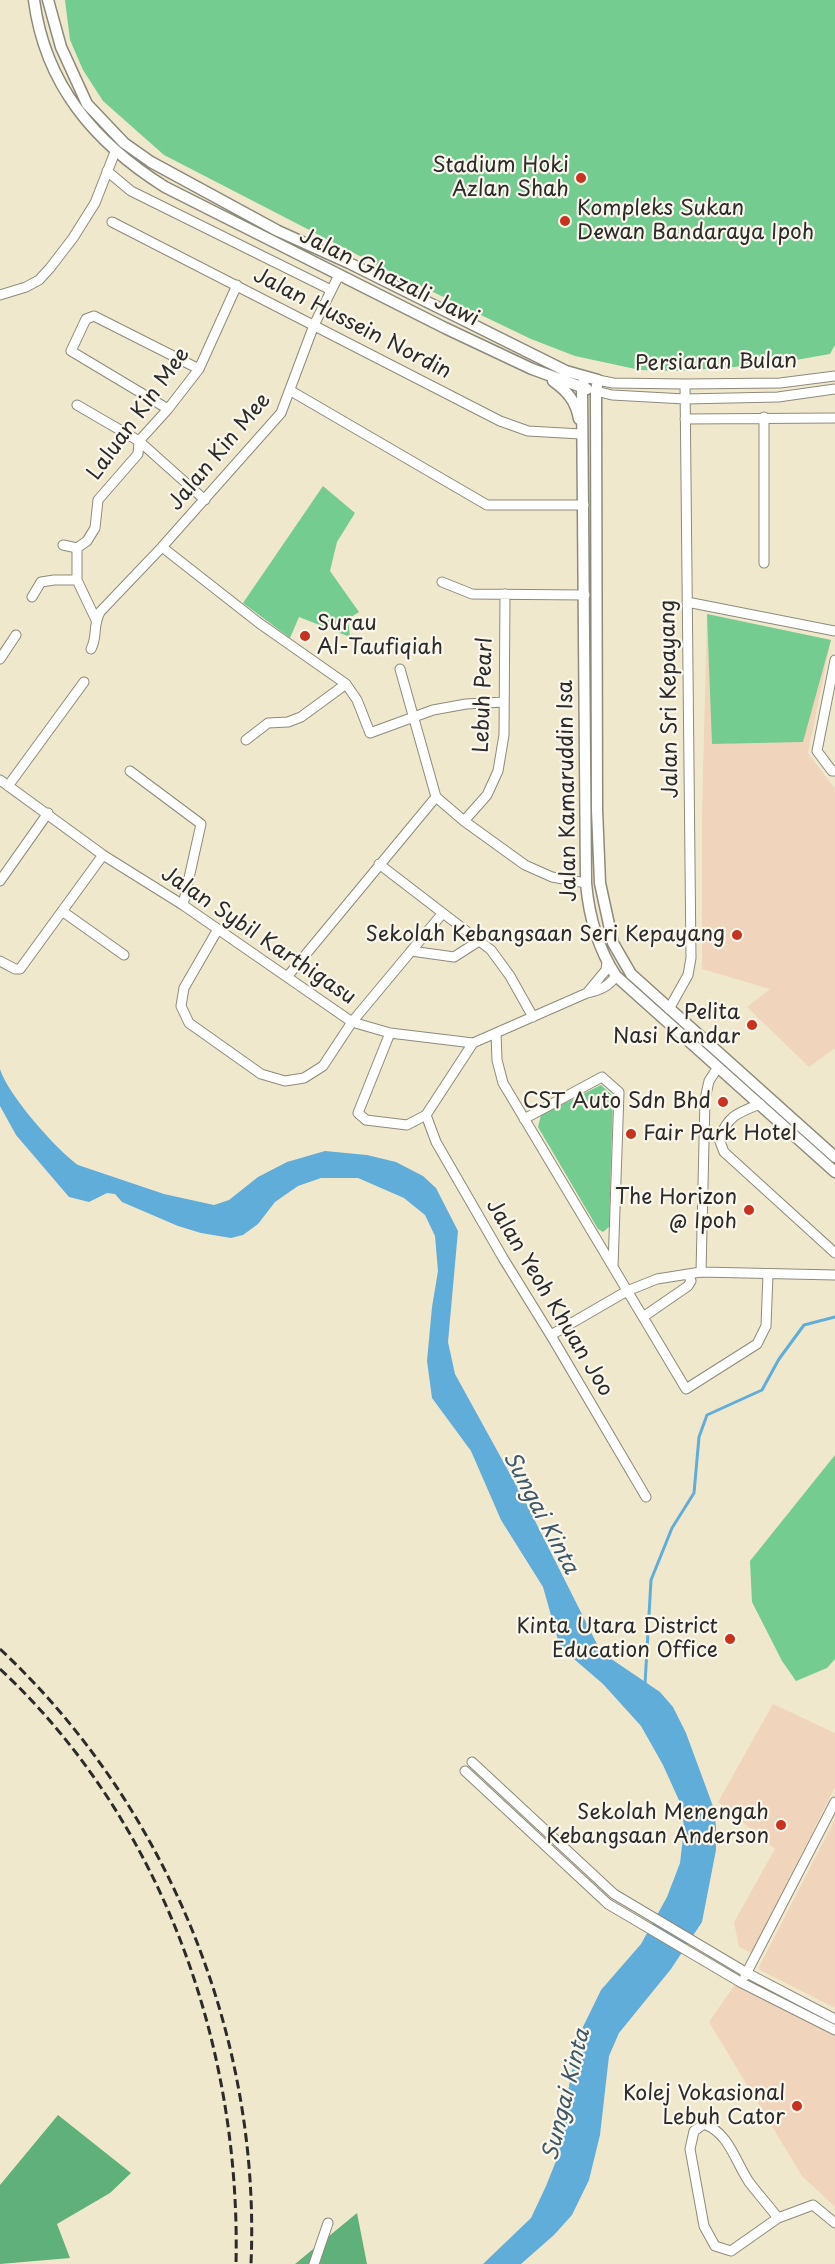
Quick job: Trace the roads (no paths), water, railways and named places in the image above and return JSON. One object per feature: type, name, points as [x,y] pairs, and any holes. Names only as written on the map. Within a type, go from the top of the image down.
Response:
[{"type":"main road","name":"Jalan Ghazali Jawi","points":[[34,0],[42,35],[65,93],[84,119],[115,152],[165,187],[445,328],[532,369],[597,386]]},
{"type":"main road","name":"Jalan Ghazali Jawi","points":[[48,0],[61,47],[87,104],[124,143],[152,162],[268,225],[566,371],[584,383]]},
{"type":"main road","points":[[87,104],[92,117],[114,142],[115,152]]},
{"type":"main road","points":[[313,247],[315,253],[333,263],[339,275],[350,272],[371,281],[382,280]]},
{"type":"main road","points":[[421,299],[445,328]]},
{"type":"main road","points":[[532,369],[560,386],[571,397],[578,412],[584,449]]},
{"type":"main road","name":"Jalan Kamaruddin Isa","points":[[584,383],[586,883],[588,908],[597,940],[616,976],[665,1013],[835,1157]]},
{"type":"main road","name":"Jalan Kamaruddin Isa","points":[[597,386],[597,810],[600,883],[613,943],[632,974],[665,1013],[718,1067],[835,1172]]},
{"type":"main road","points":[[586,883],[593,888],[604,907]]},
{"type":"main road","points":[[613,943],[611,951],[618,966],[616,976]]},
{"type":"street","points":[[0,295],[39,280],[50,268],[73,238],[95,202],[115,152]]},
{"type":"street","name":"Jalan Ghazali Jawi","points":[[107,171],[131,191],[331,290]]},
{"type":"street","name":"Jalan Hussein Nordin","points":[[112,222],[512,427],[540,432],[581,434]]},
{"type":"street","name":"Jalan Kin Mee","points":[[96,620],[100,612],[205,500],[281,413],[314,325],[339,275]]},
{"type":"street","name":"Laluan Kin Mee","points":[[78,548],[87,541],[95,528],[98,500],[138,454],[139,441],[199,369],[237,285]]},
{"type":"street","points":[[168,409],[71,351],[86,319],[94,316],[199,369]]},
{"type":"street","points":[[818,378],[835,369]]},
{"type":"street","name":"Persiaran Bulan","points":[[597,386],[613,383],[780,383],[835,376]]},
{"type":"street","name":"Jalan Sri Kepayang","points":[[665,1013],[688,975],[691,958],[685,384]]},
{"type":"street","name":"Jalan Ghazali Jawi","points":[[597,386],[612,395],[685,399],[778,397],[835,388]]},
{"type":"street","points":[[291,391],[487,505],[584,505]]},
{"type":"street","points":[[77,405],[139,441],[205,500]]},
{"type":"street","points":[[764,417],[764,563]]},
{"type":"street","points":[[685,419],[835,418]]},
{"type":"street","points":[[63,545],[78,548],[77,580],[96,620],[94,643],[91,649]]},
{"type":"street","points":[[162,547],[259,623],[346,684],[357,700],[370,733],[413,716],[466,704],[504,702]]},
{"type":"street","points":[[32,597],[41,582],[77,580]]},
{"type":"street","points":[[442,582],[472,594],[585,596]]},
{"type":"street","name":"Lebuh Pearl","points":[[464,821],[487,795],[496,777],[504,735],[505,594]]},
{"type":"street","points":[[687,602],[835,631]]},
{"type":"street","points":[[0,658],[16,635]]},
{"type":"street","points":[[834,772],[817,751],[835,660]]},
{"type":"street","points":[[400,669],[436,797],[464,821],[525,865],[552,877],[586,883]]},
{"type":"street","points":[[4,783],[84,682]]},
{"type":"street","points":[[246,740],[268,723],[288,722],[301,717],[346,684]]},
{"type":"street","points":[[130,771],[201,824],[183,905]]},
{"type":"street","name":"Jalan Sybil Karthigasu","points":[[4,783],[103,855],[183,905],[352,1022],[390,1034],[473,1043],[610,985],[616,976]]},
{"type":"street","points":[[287,977],[436,797]]},
{"type":"street","points":[[0,881],[48,813]]},
{"type":"street","points":[[0,961],[15,969],[20,969],[103,855]]},
{"type":"street","points":[[379,864],[491,950],[510,976],[533,1017]]},
{"type":"street","points":[[62,911],[124,955]]},
{"type":"street","points":[[218,929],[184,988],[181,1006],[189,1023],[261,1074],[285,1081],[304,1078],[323,1066],[352,1022],[442,914]]},
{"type":"street","points":[[411,951],[454,957],[478,941]]},
{"type":"street","name":"Jalan Sybil Karthigasu","points":[[587,993],[606,970],[607,962]]},
{"type":"street","points":[[496,1033],[497,1060],[503,1083],[686,1389],[757,1344],[766,1326],[768,1274]]},
{"type":"street","points":[[390,1034],[358,1113],[366,1120],[407,1125],[426,1115],[473,1043]]},
{"type":"street","points":[[701,1272],[705,1100],[709,1081],[718,1067]]},
{"type":"street","points":[[525,1119],[602,1077],[619,1092],[613,1268]]},
{"type":"street","points":[[760,1104],[736,1113],[725,1124],[719,1139],[724,1152],[835,1253]]},
{"type":"street","name":"Jalan Yeoh Khuan Joo","points":[[426,1115],[442,1152],[503,1258],[646,1497]]},
{"type":"street","points":[[551,1335],[627,1291],[657,1279],[701,1272],[835,1275]]},
{"type":"street","points":[[643,1317],[688,1286],[691,1281],[688,1274]]},
{"type":"street","points":[[472,1762],[614,1894],[747,1973],[835,2019]]},
{"type":"street","points":[[465,1771],[608,1904],[742,1983],[835,2030]]},
{"type":"street","points":[[742,1983],[835,1802]]},
{"type":"street","points":[[778,2218],[749,2182],[722,2136],[714,2128],[704,2124],[694,2131],[690,2150],[704,2226],[715,2246],[731,2251],[778,2218],[813,2205],[835,2223]]},
{"type":"street","points":[[314,2264],[328,2223]]},
{"type":"water","name":"Sungai Kinta","points":[[0,1069],[22,1107],[58,1147],[78,1165],[164,1194],[214,1205],[229,1200],[258,1177],[287,1162],[325,1151],[367,1155],[396,1162],[423,1176],[436,1188],[458,1231],[448,1342],[455,1374],[526,1503],[601,1652],[660,1692],[673,1707],[686,1733],[714,1809],[716,1827],[716,1850],[702,1922],[671,1969],[619,2033],[609,2056],[600,2135],[589,2180],[572,2215],[554,2235],[521,2264],[483,2264],[531,2218],[546,2186],[556,2161],[579,2035],[601,1990],[641,1944],[667,1897],[680,1863],[684,1829],[682,1807],[663,1765],[641,1726],[603,1684],[560,1647],[543,1587],[501,1520],[471,1451],[432,1398],[427,1361],[438,1271],[435,1236],[425,1215],[404,1198],[358,1178],[321,1178],[298,1186],[275,1202],[258,1224],[243,1235],[231,1238],[178,1226],[122,1202],[115,1194],[107,1193],[89,1202],[69,1197],[16,1135],[0,1106]]},
{"type":"waterway","points":[[645,1684],[651,1580],[672,1528],[694,1493],[699,1437],[707,1415],[762,1390],[779,1359],[804,1325],[835,1317]]},
{"type":"railway","points":[[0,1649],[59,1711],[111,1779],[155,1852],[192,1930],[220,2010],[239,2094],[250,2179],[251,2264]]},
{"type":"railway","points":[[0,1669],[57,1729],[106,1795],[147,1866],[181,1941],[206,2019],[224,2100],[234,2182],[236,2264]]},
{"type":"place","name":"Stadium Hoki Azlan Shah","points":[[581,178]]},
{"type":"place","name":"Kompleks Sukan Dewan Bandaraya Ipoh","points":[[565,221]]},
{"type":"place","name":"Surau Al-Taufiqiah","points":[[305,636]]},
{"type":"place","name":"Sekolah Kebangsaan Seri Kepayang","points":[[737,935]]},
{"type":"place","name":"Pelita Nasi Kandar","points":[[752,1025]]},
{"type":"place","name":"CST Auto Sdn Bhd","points":[[723,1102]]},
{"type":"place","name":"Fair Park Hotel","points":[[631,1134]]},
{"type":"place","name":"The Horizon @ Ipoh","points":[[749,1210]]},
{"type":"place","name":"Kinta Utara District Education Office","points":[[730,1639]]},
{"type":"place","name":"Sekolah Menengah Kebangsaan Anderson","points":[[781,1825]]},
{"type":"place","name":"Kolej Vokasional Lebuh Cator","points":[[797,2106]]}]
